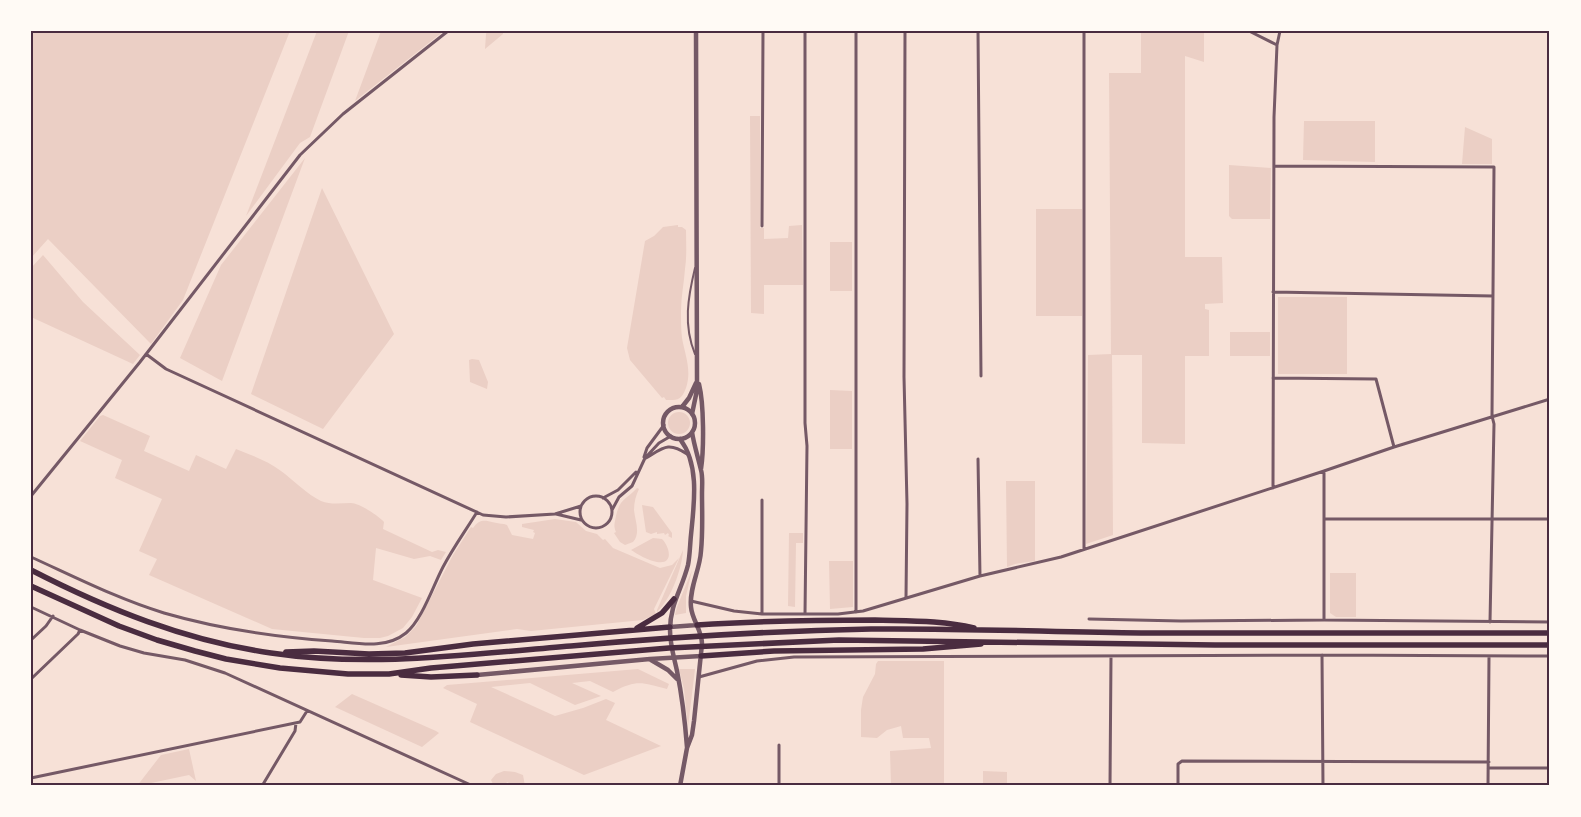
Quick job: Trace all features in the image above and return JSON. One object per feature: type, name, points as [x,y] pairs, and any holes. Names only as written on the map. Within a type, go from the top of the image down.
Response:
[{"type":"highway","points":[[31,570],[102,604],[152,624],[204,639],[269,653],[346,660],[402,660],[732,634],[874,629],[1172,633],[1550,633]]},
{"type":"highway","points":[[31,586],[119,626],[157,640],[209,655],[306,671],[431,677],[477,675]]},
{"type":"highway","points":[[635,629],[662,613],[674,599]]},
{"type":"highway","points":[[696,625],[757,622],[919,621],[963,625],[985,630]]},
{"type":"highway","points":[[269,653],[314,651],[369,654],[405,653],[464,645],[670,627]]},
{"type":"highway","points":[[389,674],[431,668],[642,650],[839,640],[1215,645],[1550,645]]},
{"type":"highway","points":[[701,656],[774,651],[923,649],[968,646],[995,641]]},
{"type":"street","points":[[31,496],[146,354],[300,155],[343,114],[448,31]]},
{"type":"street","points":[[692,414],[697,390],[696,31]]},
{"type":"street","points":[[762,226],[763,31]]},
{"type":"street","points":[[805,31],[805,614]]},
{"type":"street","points":[[856,31],[856,612]]},
{"type":"street","points":[[905,31],[904,439],[907,504],[906,598]]},
{"type":"street","points":[[978,31],[981,376]]},
{"type":"street","points":[[1084,31],[1084,549]]},
{"type":"street","points":[[1249,31],[1277,45]]},
{"type":"street","points":[[1273,488],[1274,166],[1277,45],[1280,31]]},
{"type":"street","points":[[1274,166],[1494,167],[1492,416],[1494,424],[1490,622]]},
{"type":"street","points":[[1273,292],[1493,296]]},
{"type":"street","points":[[146,354],[166,369],[483,515],[501,517],[555,514],[581,506]]},
{"type":"street","points":[[682,407],[689,398],[697,378]]},
{"type":"street","points":[[680,786],[687,748],[692,735],[702,641],[692,615],[691,601],[701,551],[701,402],[697,378]]},
{"type":"street","points":[[1273,378],[1376,379],[1394,447]]},
{"type":"street","points":[[691,601],[734,611],[762,614],[856,612],[980,576],[1034,564],[1084,549],[1394,447],[1550,399]]},
{"type":"street","points":[[687,748],[684,714],[673,658],[670,627],[674,599],[689,562],[694,478],[686,448],[680,439],[667,433],[664,425],[664,418],[667,412],[675,408],[682,407],[688,410],[695,421],[692,432],[695,452],[701,470]]},
{"type":"street","points":[[612,510],[619,497],[632,486],[647,448],[664,425]]},
{"type":"street","points":[[680,439],[692,432]]},
{"type":"street","points":[[643,460],[659,443],[671,436]]},
{"type":"street","points":[[643,460],[659,450],[672,446],[689,455]]},
{"type":"street","points":[[978,459],[980,576]]},
{"type":"street","points":[[603,498],[622,486],[638,470]]},
{"type":"street","points":[[1324,471],[1324,620]]},
{"type":"street","points":[[591,497],[603,498],[608,502],[612,510],[609,522],[600,528],[591,528],[585,525],[581,520],[581,506],[591,497]]},
{"type":"street","points":[[762,500],[762,614]]},
{"type":"street","points":[[31,557],[130,601],[164,613],[206,624],[297,639],[381,644],[395,640],[412,627],[444,565],[477,512]]},
{"type":"street","points":[[555,514],[581,520]]},
{"type":"street","points":[[1324,519],[1550,519]]},
{"type":"street","points":[[31,607],[80,630],[134,651],[186,660],[217,669],[473,786]]},
{"type":"street","points":[[31,640],[46,626],[53,616]]},
{"type":"street","points":[[1089,619],[1550,622]]},
{"type":"street","points":[[670,627],[696,625]]},
{"type":"street","points":[[31,679],[80,630]]},
{"type":"street","points":[[699,677],[756,662],[788,658],[1322,655],[1550,656]]},
{"type":"street","points":[[1322,655],[1323,786]]},
{"type":"street","points":[[477,675],[701,656]]},
{"type":"street","points":[[1110,786],[1111,656]]},
{"type":"street","points":[[1488,786],[1489,656]]},
{"type":"street","points":[[650,659],[668,670],[678,679]]},
{"type":"street","points":[[31,778],[296,723],[300,722],[307,711]]},
{"type":"street","points":[[262,786],[294,731],[296,723]]},
{"type":"street","points":[[779,745],[779,786]]},
{"type":"street","points":[[1178,786],[1178,764],[1182,761],[1489,762]]},
{"type":"street","points":[[1488,768],[1550,768]]},
{"type":"lane","points":[[696,264],[688,295],[689,335],[697,358]]},
{"type":"shaded area","points":[[31,31],[290,31],[183,300],[151,344],[48,239],[31,258]]},
{"type":"shaded area","points":[[317,31],[349,31],[310,137],[300,143],[246,216]]},
{"type":"shaded area","points":[[381,31],[444,31],[355,101]]},
{"type":"shaded area","points":[[487,31],[503,31],[503,34],[485,49],[486,34]]},
{"type":"shaded area","points":[[1141,31],[1204,31],[1204,62],[1185,56],[1185,257],[1222,257],[1223,303],[1205,304],[1205,309],[1209,310],[1209,356],[1185,356],[1185,444],[1142,443],[1142,355],[1112,355],[1113,535],[1086,544],[1088,355],[1111,354],[1109,73],[1141,73]]},
{"type":"shaded area","points":[[750,116],[760,116],[760,228],[764,228],[764,239],[788,238],[789,226],[802,225],[803,285],[764,285],[764,314],[751,313]]},
{"type":"shaded area","points":[[1304,121],[1375,121],[1375,162],[1303,160]]},
{"type":"shaded area","points":[[1465,127],[1492,139],[1492,164],[1462,164]]},
{"type":"shaded area","points":[[305,158],[222,381],[180,358],[221,265]]},
{"type":"shaded area","points":[[1229,165],[1271,168],[1270,219],[1232,219],[1229,216]]},
{"type":"shaded area","points":[[322,188],[394,334],[323,429],[251,394]]},
{"type":"shaded area","points":[[1036,209],[1082,209],[1082,316],[1036,316]]},
{"type":"shaded area","points":[[678,225],[678,227],[686,230],[686,259],[681,300],[681,321],[688,381],[680,398],[666,400],[664,397],[662,398],[630,360],[627,348],[645,241],[654,236],[663,227]]},
{"type":"shaded area","points":[[830,242],[852,242],[852,291],[830,291]]},
{"type":"shaded area","points":[[43,255],[83,302],[140,355],[133,364],[31,317],[31,268]]},
{"type":"shaded area","points":[[1278,297],[1347,297],[1347,374],[1278,374]]},
{"type":"shaded area","points":[[1230,332],[1270,332],[1270,356],[1230,356]]},
{"type":"shaded area","points":[[469,360],[479,360],[488,382],[487,389],[470,382]]},
{"type":"shaded area","points":[[830,390],[852,391],[852,449],[830,449]]},
{"type":"shaded area","points":[[675,412],[683,412],[690,419],[690,427],[683,434],[675,434],[668,427],[668,419]]},
{"type":"shaded area","points":[[103,415],[150,436],[144,451],[189,471],[196,455],[226,469],[236,449],[276,467],[321,501],[359,505],[384,522],[383,529],[432,552],[438,550],[446,552],[441,560],[430,556],[414,559],[376,548],[373,580],[422,598],[412,617],[403,628],[388,636],[364,638],[272,629],[149,575],[157,559],[139,551],[162,499],[115,478],[122,460],[80,441],[100,416]]},
{"type":"shaded area","points":[[1006,481],[1035,481],[1035,561],[1007,567]]},
{"type":"shaded area","points":[[637,488],[639,489],[635,499],[634,510],[637,535],[633,542],[625,545],[620,542],[614,533],[616,532],[614,526],[616,516],[622,502]]},
{"type":"shaded area","points":[[642,505],[653,507],[672,533],[672,538],[668,536],[668,533],[665,535],[664,533],[657,534],[657,532],[651,534],[646,532]]},
{"type":"shaded area","points":[[555,519],[576,522],[586,531],[597,534],[603,540],[605,539],[613,548],[660,568],[672,565],[679,558],[654,609],[656,614],[643,620],[531,631],[517,629],[386,647],[405,637],[416,626],[453,555],[471,527],[473,528],[476,524],[483,521],[504,524],[507,525],[512,535],[533,539],[534,530],[522,527],[522,524]]},
{"type":"shaded area","points":[[789,533],[803,533],[803,543],[796,543],[795,607],[788,606]]},
{"type":"shaded area","points":[[653,538],[662,539],[665,542],[669,555],[666,561],[654,561],[631,550]]},
{"type":"shaded area","points":[[683,550],[675,583],[667,600],[657,612],[657,610]]},
{"type":"shaded area","points":[[829,561],[853,561],[853,607],[830,609]]},
{"type":"shaded area","points":[[692,570],[686,596],[686,613],[675,615],[677,607]]},
{"type":"shaded area","points":[[1330,573],[1356,573],[1356,617],[1336,617],[1330,613]]},
{"type":"shaded area","points":[[878,661],[944,661],[944,786],[891,786],[890,751],[931,748],[929,738],[903,738],[901,726],[887,730],[877,738],[861,737],[863,697],[875,674]]},
{"type":"shaded area","points":[[638,669],[669,684],[667,689],[640,683],[628,685],[613,692],[590,681],[572,683],[601,696],[575,705],[530,683],[491,687],[555,716],[606,699],[615,703],[606,720],[661,746],[584,775],[470,722],[477,704],[443,688],[447,685]]},
{"type":"shaded area","points":[[679,669],[695,669],[688,727],[684,689]]},
{"type":"shaded area","points":[[352,694],[439,733],[422,747],[335,707]]},
{"type":"shaded area","points":[[189,749],[196,781],[189,775],[137,786],[161,755]]},
{"type":"shaded area","points":[[504,771],[523,775],[525,786],[510,786],[507,782],[505,786],[494,786],[491,780],[496,774]]},
{"type":"shaded area","points":[[983,771],[1007,772],[1007,786],[983,786]]}]
